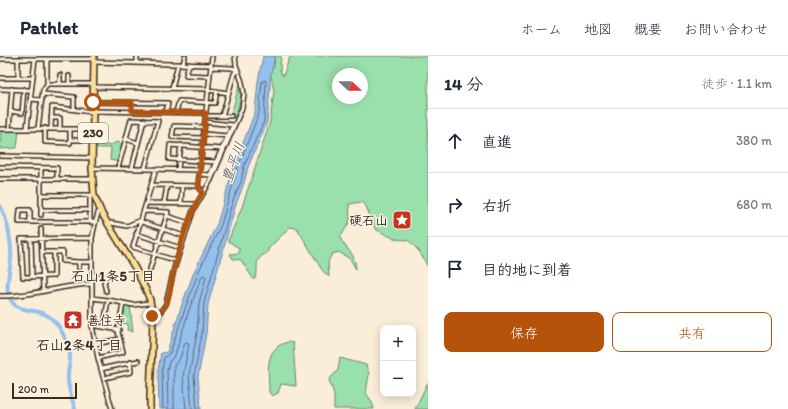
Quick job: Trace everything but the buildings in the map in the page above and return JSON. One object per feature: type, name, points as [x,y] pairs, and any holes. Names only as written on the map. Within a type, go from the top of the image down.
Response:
[{"type":"highway","name":"230","points":[[94,59],[92,194],[107,224],[142,281],[150,300],[149,303],[152,316],[150,409]]},
{"type":"street","points":[[137,56],[137,63]]},
{"type":"street","points":[[183,64],[186,56]]},
{"type":"street","points":[[203,192],[198,186],[212,56]]},
{"type":"street","points":[[152,316],[161,311],[166,304],[184,236],[196,204],[211,180],[242,108],[244,94],[242,82],[237,70],[235,56]]},
{"type":"street","points":[[3,58],[35,59],[40,57],[47,59],[56,57],[72,57],[137,63],[189,64],[232,68],[237,70]]},
{"type":"street","points":[[18,59],[18,78]]},
{"type":"street","points":[[27,128],[35,59]]},
{"type":"street","points":[[38,128],[43,90],[47,84],[47,59]]},
{"type":"street","points":[[172,88],[178,64]]},
{"type":"street","points":[[189,64],[186,75],[210,76]]},
{"type":"street","points":[[222,116],[234,74],[237,70]]},
{"type":"street","points":[[60,75],[60,84]]},
{"type":"street","points":[[69,76],[69,84]]},
{"type":"street","points":[[0,78],[33,78]]},
{"type":"street","points":[[47,84],[208,89],[229,92]]},
{"type":"street","points":[[0,89],[31,90]]},
{"type":"street","points":[[9,129],[12,89]]},
{"type":"street","points":[[10,112],[22,113],[24,90]]},
{"type":"street","points":[[176,112],[179,101],[216,103],[217,91]]},
{"type":"street","points":[[43,94],[74,97],[74,110]]},
{"type":"street","points":[[30,99],[42,100]]},
{"type":"street","points":[[93,102],[168,103],[166,112]]},
{"type":"street","points":[[132,102],[132,111]]},
{"type":"street","points":[[51,128],[52,107],[93,111],[176,112],[231,116]]},
{"type":"street","points":[[51,118],[60,118],[60,128]]},
{"type":"street","points":[[118,168],[131,120],[158,121],[145,168]]},
{"type":"street","points":[[132,168],[144,120]]},
{"type":"street","points":[[199,174],[210,175],[233,125],[205,122]]},
{"type":"street","points":[[203,138],[172,137],[174,126],[204,127]]},
{"type":"street","points":[[45,128],[45,142],[70,143],[70,140],[92,140]]},
{"type":"street","points":[[0,129],[93,129]]},
{"type":"street","points":[[70,129],[70,140]]},
{"type":"street","points":[[204,134],[228,136]]},
{"type":"street","points":[[126,140],[138,143]]},
{"type":"street","points":[[216,162],[169,158],[170,145],[222,149]]},
{"type":"street","points":[[178,169],[181,146]]},
{"type":"street","points":[[0,156],[92,158]]},
{"type":"street","points":[[0,167],[57,168],[57,179]]},
{"type":"street","points":[[41,168],[41,215]]},
{"type":"street","points":[[92,168],[200,170]]},
{"type":"street","points":[[156,169],[133,247],[177,261]]},
{"type":"street","points":[[0,179],[93,179]]},
{"type":"street","points":[[152,185],[198,186]]},
{"type":"street","points":[[164,203],[168,186]]},
{"type":"street","points":[[180,203],[182,186]]},
{"type":"street","points":[[41,195],[92,194],[90,222]]},
{"type":"street","points":[[146,203],[196,204]]},
{"type":"street","points":[[30,222],[30,210],[20,210],[19,222],[30,222],[90,222],[95,222]]},
{"type":"street","points":[[41,210],[90,210]]},
{"type":"street","points":[[100,210],[95,222],[92,238],[92,325],[98,358],[112,409]]},
{"type":"street","points":[[144,212],[168,212],[150,269]]},
{"type":"street","points":[[167,216],[189,223]]},
{"type":"street","points":[[107,224],[111,223],[127,226],[140,221],[184,236]]},
{"type":"street","points":[[41,229],[42,291]]},
{"type":"street","points":[[136,234],[181,248]]},
{"type":"street","points":[[54,252],[54,276],[23,277],[21,239],[92,238]]},
{"type":"street","points":[[31,239],[32,277]]},
{"type":"street","points":[[42,252],[63,252],[63,262],[92,262]]},
{"type":"street","points":[[79,262],[79,268]]},
{"type":"street","points":[[92,275],[106,277],[104,283],[106,291]]},
{"type":"street","points":[[0,296],[92,284]]},
{"type":"street","points":[[92,298],[133,305],[149,303]]},
{"type":"street","points":[[104,327],[108,300]]},
{"type":"street","points":[[98,358],[123,352],[118,332],[120,330],[123,304]]},
{"type":"street","points":[[92,325],[120,330]]},
{"type":"street","points":[[95,344],[120,339]]},
{"type":"street","points":[[101,369],[138,361]]},
{"type":"street","points":[[104,378],[131,372],[130,362]]},
{"type":"green space","points":[[275,56],[281,56],[280,71],[283,76],[291,56],[428,56],[428,267],[419,251],[408,240],[395,239],[375,229],[366,206],[361,202],[349,204],[350,221],[340,238],[352,255],[356,269],[350,259],[339,252],[332,254],[328,262],[329,277],[322,270],[297,228],[290,227],[269,248],[267,253],[259,259],[254,280],[241,260],[233,259],[230,254],[239,253],[239,248],[228,241],[242,207],[270,122],[274,90],[270,72],[274,67]]},
{"type":"green space","points":[[239,86],[241,97],[235,118],[231,117],[231,115]]},
{"type":"green space","points":[[19,130],[17,148],[0,149],[1,131]]},
{"type":"green space","points":[[117,142],[123,144],[119,162],[110,160],[111,148],[97,148],[97,145],[111,145]]},
{"type":"green space","points":[[125,305],[130,306],[133,332],[127,330],[128,324],[122,323]]},
{"type":"green space","points":[[288,342],[293,343],[296,386],[281,384],[278,393],[272,396],[269,392],[268,377],[271,355],[280,345]]},
{"type":"green space","points":[[340,358],[366,365],[369,374],[366,393],[372,402],[374,409],[334,409],[334,394],[329,380],[338,370]]},
{"type":"green space","points":[[427,384],[428,409],[415,409]]},
{"type":"water","points":[[263,56],[275,56],[270,78],[267,122],[248,167],[236,204],[208,304],[206,334],[198,377],[201,409],[159,409],[158,370],[161,353],[167,352],[194,272],[217,224],[233,169],[255,112],[258,81]]},
{"type":"waterway","points":[[0,206],[9,232],[11,247],[8,293],[15,305],[20,308],[43,313],[52,319],[59,327],[67,341],[70,354],[68,383],[75,409]]},
{"type":"place","name":"硬石山","points":[[402,220]]},
{"type":"place","name":"善住寺","points":[[73,320]]},
{"type":"district","name":"石山1条5丁目","points":[[113,276]]},
{"type":"district","name":"石山2条4丁目","points":[[79,345]]},
{"type":"route","points":[[93,102],[132,102],[132,111],[206,113],[198,186],[203,192],[196,204],[184,236],[174,269],[166,304],[161,311],[152,316]]},
{"type":"water label","name":"豊平川","points":[[233,162]]}]
